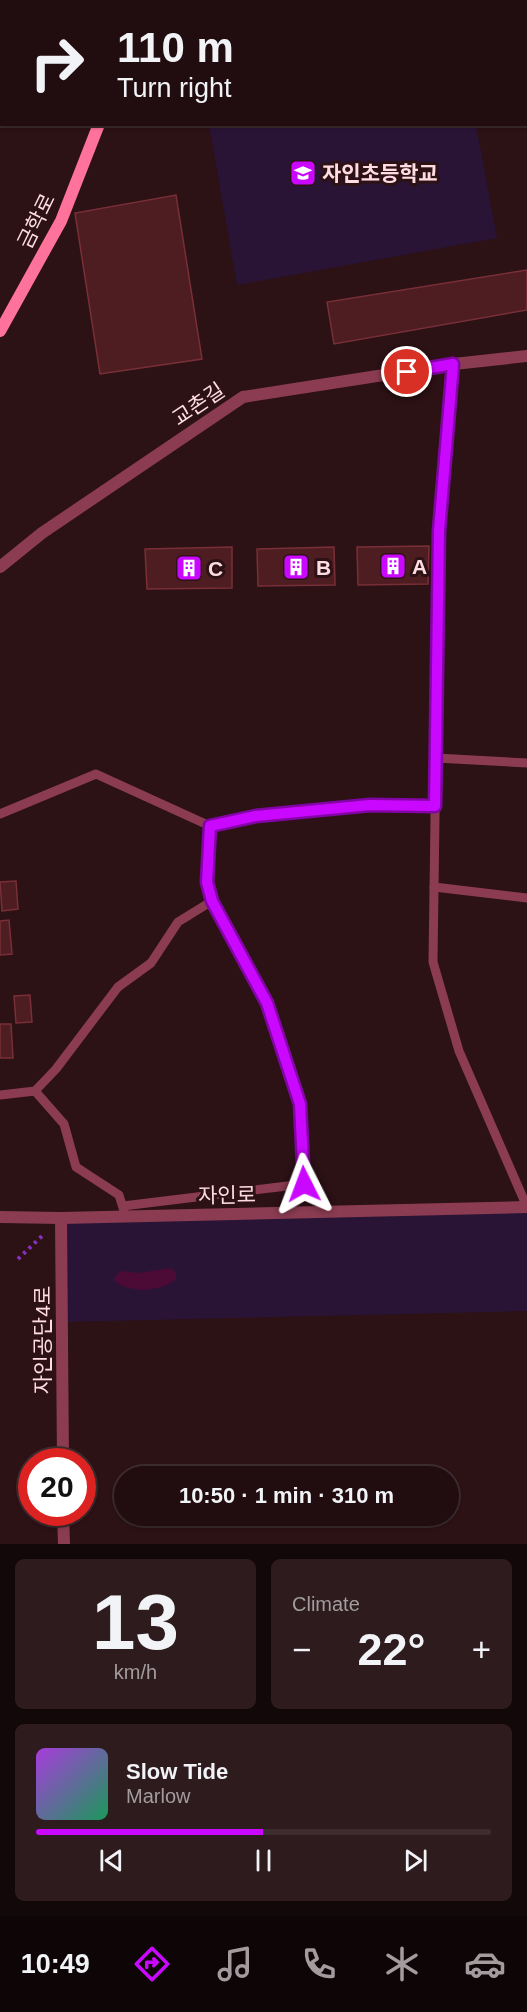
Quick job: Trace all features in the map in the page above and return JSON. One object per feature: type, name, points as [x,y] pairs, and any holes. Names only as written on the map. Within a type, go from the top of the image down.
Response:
[{"type":"main road","name":"금학로","points":[[0,331],[61,221],[98,126]]},
{"type":"street","name":"교촌길","points":[[0,567],[42,533],[243,397],[453,364],[527,356]]},
{"type":"street","name":"자인로","points":[[0,1217],[62,1218],[124,1211],[527,1207]]},
{"type":"street","name":"자인공단4로","points":[[62,1218],[63,1448]]},
{"type":"street","points":[[63,1526],[64,1544]]},
{"type":"lane","points":[[453,364],[439,531],[433,962],[459,1051],[527,1207]]},
{"type":"lane","points":[[436,758],[527,762]]},
{"type":"lane","points":[[0,814],[96,774],[210,826],[256,816],[370,805],[435,806]]},
{"type":"lane","points":[[35,1091],[64,1124],[76,1167],[119,1195],[124,1211],[304,1184],[300,1104],[267,1003],[212,901],[207,882],[210,826]]},
{"type":"lane","points":[[434,887],[527,898]]},
{"type":"lane","points":[[0,1095],[35,1091],[56,1069],[118,987],[151,963],[178,922],[212,901]]},
{"type":"path","points":[[18,1259],[62,1218]]},
{"type":"shaded area","points":[[209,126],[476,126],[497,238],[237,285]]},
{"type":"shaded area","points":[[527,1209],[527,1311],[61,1322],[61,1218]]},
{"type":"shaded area","points":[[171,1268],[176,1273],[176,1279],[154,1289],[127,1288],[114,1280],[121,1271],[138,1273]]},
{"type":"building","points":[[176,195],[202,359],[100,374],[75,213]]},
{"type":"building","points":[[527,270],[527,310],[334,344],[327,302]]},
{"type":"building","name":"A","points":[[429,546],[428,584],[358,585],[357,547]]},
{"type":"building","name":"C","points":[[232,547],[232,588],[147,589],[145,549]]},
{"type":"building","name":"B","points":[[334,547],[335,585],[258,586],[257,549]]},
{"type":"building","points":[[16,881],[18,909],[2,911],[0,882]]},
{"type":"building","points":[[9,920],[12,954],[0,955],[0,921]]},
{"type":"building","points":[[30,995],[32,1022],[16,1023],[14,996]]},
{"type":"building","points":[[0,1024],[11,1024],[13,1058],[0,1058]]},
{"type":"place","name":"자인초등학교","points":[[303,173]]},
{"type":"place","name":"A","points":[[393,566]]},
{"type":"place","name":"B","points":[[296,567]]},
{"type":"place","name":"C","points":[[189,568]]},
{"type":"route","points":[[304,1184],[300,1104],[267,1003],[212,901],[207,882],[210,826],[256,816],[370,805],[435,806],[439,531],[453,364],[407,372]]}]
